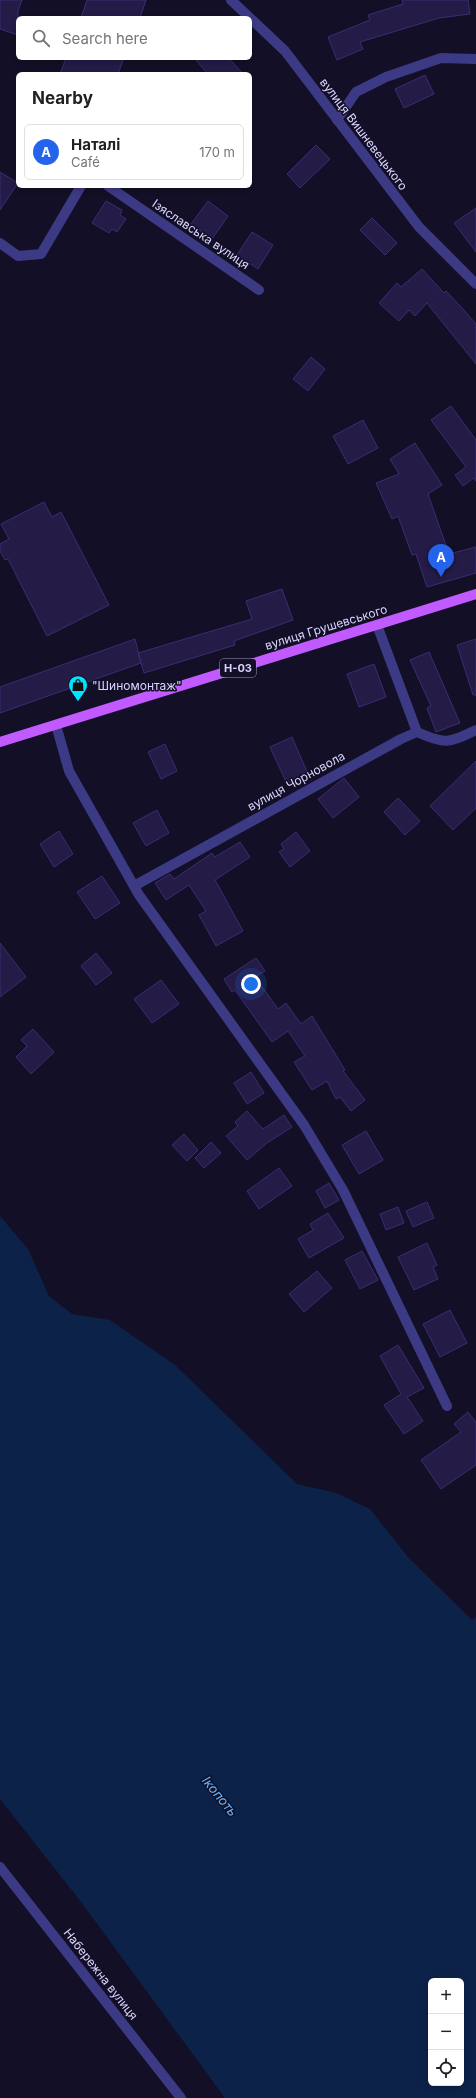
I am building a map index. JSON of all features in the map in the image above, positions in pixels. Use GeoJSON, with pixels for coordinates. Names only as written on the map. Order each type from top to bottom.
{"type":"FeatureCollection","features":[{"type":"Feature","properties":{"kind":"main road","name":"вулиця Грушевського"},"geometry":{"type":"LineString","coordinates":[[0,742],[476,594]]}},
{"type":"Feature","properties":{"kind":"street","name":"вулиця Вишневецького"},"geometry":{"type":"LineString","coordinates":[[231,0],[248,16]]}},
{"type":"Feature","properties":{"kind":"street","name":"вулиця Вишневецького"},"geometry":{"type":"LineString","coordinates":[[252,20],[285,52],[419,227],[476,284]]}},
{"type":"Feature","properties":{"kind":"street"},"geometry":{"type":"LineString","coordinates":[[337,120],[356,92],[386,77],[441,58],[476,58]]}},
{"type":"Feature","properties":{"kind":"street"},"geometry":{"type":"LineString","coordinates":[[0,242],[18,256],[41,254],[80,188]]}},
{"type":"Feature","properties":{"kind":"street","name":"Ізяславська вулиця"},"geometry":{"type":"LineString","coordinates":[[111,188],[259,290]]}},
{"type":"Feature","properties":{"kind":"street"},"geometry":{"type":"LineString","coordinates":[[377,625],[418,732],[436,740],[452,742],[476,730]]}},
{"type":"Feature","properties":{"kind":"street"},"geometry":{"type":"LineString","coordinates":[[56,725],[69,771],[134,886],[304,1125],[356,1216],[447,1406]]}},
{"type":"Feature","properties":{"kind":"street","name":"вулиця Чорновола"},"geometry":{"type":"LineString","coordinates":[[134,886],[401,739],[418,732]]}},
{"type":"Feature","properties":{"kind":"street","name":"Набережна вулиця"},"geometry":{"type":"LineString","coordinates":[[0,1867],[181,2098]]}},
{"type":"Feature","properties":{"kind":"water","name":"Ікопоть"},"geometry":{"type":"Polygon","coordinates":[[[0,1216],[28,1249],[49,1296],[72,1314],[110,1320],[175,1365],[297,1484],[336,1493],[370,1509],[408,1557],[472,1620],[476,1617],[476,2098],[225,2098],[81,1902],[0,1799],[0,1216]]]}},
{"type":"Feature","properties":{"kind":"building"},"geometry":{"type":"Polygon","coordinates":[[[0,0],[22,0],[18,11],[18,16],[16,16],[16,34],[0,29],[0,0]]]}},
{"type":"Feature","properties":{"kind":"building"},"geometry":{"type":"Polygon","coordinates":[[[87,0],[146,0],[141,16],[82,16],[87,0]]]}},
{"type":"Feature","properties":{"kind":"building"},"geometry":{"type":"Polygon","coordinates":[[[402,0],[468,0],[470,14],[439,18],[360,42],[363,49],[337,60],[328,37],[370,20],[368,15],[403,4],[402,0]]]}},
{"type":"Feature","properties":{"kind":"building"},"geometry":{"type":"Polygon","coordinates":[[[65,60],[123,60],[119,72],[61,72],[65,60]]]}},
{"type":"Feature","properties":{"kind":"building"},"geometry":{"type":"Polygon","coordinates":[[[196,60],[231,60],[241,72],[206,72],[196,60]]]}},
{"type":"Feature","properties":{"kind":"building"},"geometry":{"type":"Polygon","coordinates":[[[425,75],[434,94],[404,108],[395,89],[425,75]]]}},
{"type":"Feature","properties":{"kind":"building"},"geometry":{"type":"Polygon","coordinates":[[[316,145],[330,159],[300,188],[287,174],[316,145]]]}},
{"type":"Feature","properties":{"kind":"building"},"geometry":{"type":"Polygon","coordinates":[[[0,172],[16,182],[16,186],[0,210],[0,172]]]}},
{"type":"Feature","properties":{"kind":"building"},"geometry":{"type":"Polygon","coordinates":[[[106,201],[122,210],[120,215],[126,219],[117,232],[112,229],[109,233],[92,223],[106,201]]]}},
{"type":"Feature","properties":{"kind":"building"},"geometry":{"type":"Polygon","coordinates":[[[208,201],[228,216],[212,239],[191,224],[208,201]]]}},
{"type":"Feature","properties":{"kind":"building"},"geometry":{"type":"Polygon","coordinates":[[[476,208],[476,252],[454,223],[476,208]]]}},
{"type":"Feature","properties":{"kind":"building"},"geometry":{"type":"Polygon","coordinates":[[[372,218],[397,243],[385,255],[360,230],[372,218]]]}},
{"type":"Feature","properties":{"kind":"building"},"geometry":{"type":"Polygon","coordinates":[[[252,232],[273,245],[258,269],[237,255],[252,232]]]}},
{"type":"Feature","properties":{"kind":"building"},"geometry":{"type":"Polygon","coordinates":[[[422,269],[444,293],[446,291],[476,324],[476,364],[427,303],[415,316],[409,310],[399,321],[379,303],[397,283],[401,287],[422,269]]]}},
{"type":"Feature","properties":{"kind":"building"},"geometry":{"type":"Polygon","coordinates":[[[311,357],[325,369],[308,391],[293,379],[311,357]]]}},
{"type":"Feature","properties":{"kind":"building"},"geometry":{"type":"Polygon","coordinates":[[[451,406],[476,440],[476,481],[474,478],[463,486],[455,475],[466,467],[431,420],[451,406]]]}},
{"type":"Feature","properties":{"kind":"building"},"geometry":{"type":"Polygon","coordinates":[[[363,420],[378,448],[348,464],[333,436],[363,420]]]}},
{"type":"Feature","properties":{"kind":"building"},"geometry":{"type":"Polygon","coordinates":[[[415,443],[442,485],[428,494],[449,554],[476,547],[476,573],[427,587],[416,554],[412,555],[398,516],[392,519],[376,483],[399,474],[390,459],[415,443]]]}},
{"type":"Feature","properties":{"kind":"building"},"geometry":{"type":"Polygon","coordinates":[[[44,502],[52,517],[61,512],[109,605],[47,636],[8,559],[5,560],[0,551],[0,544],[9,539],[1,524],[44,502]]]}},
{"type":"Feature","properties":{"kind":"building"},"geometry":{"type":"Polygon","coordinates":[[[282,589],[293,620],[234,641],[235,645],[144,673],[138,653],[252,619],[246,601],[282,589]]]}},
{"type":"Feature","properties":{"kind":"building"},"geometry":{"type":"Polygon","coordinates":[[[135,639],[141,663],[0,713],[0,687],[135,639]]]}},
{"type":"Feature","properties":{"kind":"building"},"geometry":{"type":"Polygon","coordinates":[[[476,639],[476,695],[473,695],[457,645],[476,639]]]}},
{"type":"Feature","properties":{"kind":"building"},"geometry":{"type":"Polygon","coordinates":[[[429,652],[460,723],[436,732],[427,708],[431,706],[410,660],[429,652]]]}},
{"type":"Feature","properties":{"kind":"building"},"geometry":{"type":"Polygon","coordinates":[[[374,664],[386,697],[359,707],[347,674],[374,664]]]}},
{"type":"Feature","properties":{"kind":"building"},"geometry":{"type":"Polygon","coordinates":[[[292,737],[308,774],[287,784],[270,747],[292,737]]]}},
{"type":"Feature","properties":{"kind":"building"},"geometry":{"type":"Polygon","coordinates":[[[165,744],[177,771],[161,779],[148,752],[165,744]]]}},
{"type":"Feature","properties":{"kind":"building"},"geometry":{"type":"Polygon","coordinates":[[[476,761],[476,808],[453,830],[430,806],[476,761]]]}},
{"type":"Feature","properties":{"kind":"building"},"geometry":{"type":"Polygon","coordinates":[[[344,778],[359,797],[333,818],[318,799],[344,778]]]}},
{"type":"Feature","properties":{"kind":"building"},"geometry":{"type":"Polygon","coordinates":[[[398,798],[420,821],[405,835],[384,812],[398,798]]]}},
{"type":"Feature","properties":{"kind":"building"},"geometry":{"type":"Polygon","coordinates":[[[157,810],[169,833],[146,846],[133,823],[157,810]]]}},
{"type":"Feature","properties":{"kind":"building"},"geometry":{"type":"Polygon","coordinates":[[[59,831],[73,854],[54,867],[40,844],[59,831]]]}},
{"type":"Feature","properties":{"kind":"building"},"geometry":{"type":"Polygon","coordinates":[[[296,832],[310,851],[290,867],[279,852],[284,849],[281,844],[296,832]]]}},
{"type":"Feature","properties":{"kind":"building"},"geometry":{"type":"Polygon","coordinates":[[[240,842],[250,857],[215,880],[243,931],[216,946],[199,915],[206,911],[189,885],[166,900],[155,883],[170,874],[174,879],[212,853],[215,857],[240,842]]]}},
{"type":"Feature","properties":{"kind":"building"},"geometry":{"type":"Polygon","coordinates":[[[102,876],[120,903],[95,919],[77,892],[102,876]]]}},
{"type":"Feature","properties":{"kind":"building"},"geometry":{"type":"Polygon","coordinates":[[[0,943],[26,977],[0,997],[0,943]]]}},
{"type":"Feature","properties":{"kind":"building"},"geometry":{"type":"Polygon","coordinates":[[[96,953],[112,973],[96,985],[81,966],[96,953]]]}},
{"type":"Feature","properties":{"kind":"building"},"geometry":{"type":"Polygon","coordinates":[[[256,958],[265,971],[255,977],[278,1009],[286,1003],[301,1024],[312,1016],[345,1070],[343,1071],[365,1100],[351,1111],[340,1097],[336,1099],[327,1081],[312,1090],[294,1062],[305,1056],[288,1031],[272,1042],[235,990],[232,992],[224,979],[256,958]]]}},
{"type":"Feature","properties":{"kind":"building"},"geometry":{"type":"Polygon","coordinates":[[[161,980],[179,1004],[152,1023],[134,999],[161,980]]]}},
{"type":"Feature","properties":{"kind":"building"},"geometry":{"type":"Polygon","coordinates":[[[33,1029],[54,1052],[31,1074],[16,1057],[27,1046],[21,1040],[33,1029]]]}},
{"type":"Feature","properties":{"kind":"building"},"geometry":{"type":"Polygon","coordinates":[[[251,1072],[264,1093],[247,1104],[234,1083],[251,1072]]]}},
{"type":"Feature","properties":{"kind":"building"},"geometry":{"type":"Polygon","coordinates":[[[247,1111],[263,1129],[284,1115],[292,1127],[267,1143],[247,1160],[226,1136],[238,1126],[235,1122],[247,1111]]]}},
{"type":"Feature","properties":{"kind":"building"},"geometry":{"type":"Polygon","coordinates":[[[366,1131],[383,1160],[359,1174],[342,1145],[366,1131]]]}},
{"type":"Feature","properties":{"kind":"building"},"geometry":{"type":"Polygon","coordinates":[[[184,1134],[198,1150],[187,1161],[172,1145],[184,1134]]]}},
{"type":"Feature","properties":{"kind":"building"},"geometry":{"type":"Polygon","coordinates":[[[211,1142],[221,1153],[204,1168],[195,1158],[211,1142]]]}},
{"type":"Feature","properties":{"kind":"building"},"geometry":{"type":"Polygon","coordinates":[[[279,1168],[292,1186],[259,1209],[247,1191],[279,1168]]]}},
{"type":"Feature","properties":{"kind":"building"},"geometry":{"type":"Polygon","coordinates":[[[329,1183],[339,1200],[325,1208],[316,1191],[329,1183]]]}},
{"type":"Feature","properties":{"kind":"building"},"geometry":{"type":"Polygon","coordinates":[[[427,1202],[434,1218],[413,1227],[406,1211],[427,1202]]]}},
{"type":"Feature","properties":{"kind":"building"},"geometry":{"type":"Polygon","coordinates":[[[398,1207],[404,1223],[386,1230],[380,1214],[398,1207]]]}},
{"type":"Feature","properties":{"kind":"building"},"geometry":{"type":"Polygon","coordinates":[[[328,1213],[344,1238],[309,1258],[298,1239],[313,1230],[310,1224],[328,1213]]]}},
{"type":"Feature","properties":{"kind":"building"},"geometry":{"type":"Polygon","coordinates":[[[427,1243],[437,1265],[433,1267],[438,1279],[414,1290],[398,1257],[427,1243]]]}},
{"type":"Feature","properties":{"kind":"building"},"geometry":{"type":"Polygon","coordinates":[[[362,1251],[378,1280],[360,1289],[345,1260],[362,1251]]]}},
{"type":"Feature","properties":{"kind":"building"},"geometry":{"type":"Polygon","coordinates":[[[317,1271],[332,1288],[304,1312],[289,1294],[317,1271]]]}},
{"type":"Feature","properties":{"kind":"building"},"geometry":{"type":"Polygon","coordinates":[[[450,1310],[467,1343],[440,1357],[423,1324],[450,1310]]]}},
{"type":"Feature","properties":{"kind":"building"},"geometry":{"type":"Polygon","coordinates":[[[398,1345],[424,1388],[407,1397],[423,1421],[404,1434],[384,1405],[401,1394],[380,1356],[398,1345]]]}},
{"type":"Feature","properties":{"kind":"building"},"geometry":{"type":"Polygon","coordinates":[[[468,1412],[476,1422],[476,1465],[441,1489],[421,1460],[461,1432],[454,1424],[468,1412]]]}},
{"type":"Feature","properties":{"kind":"place","name":"Наталі"},"geometry":{"type":"Point","coordinates":[441,577]}},
{"type":"Feature","properties":{"kind":"place","name":"\"Шиномонтаж\""},"geometry":{"type":"Point","coordinates":[78,702]}}]}
